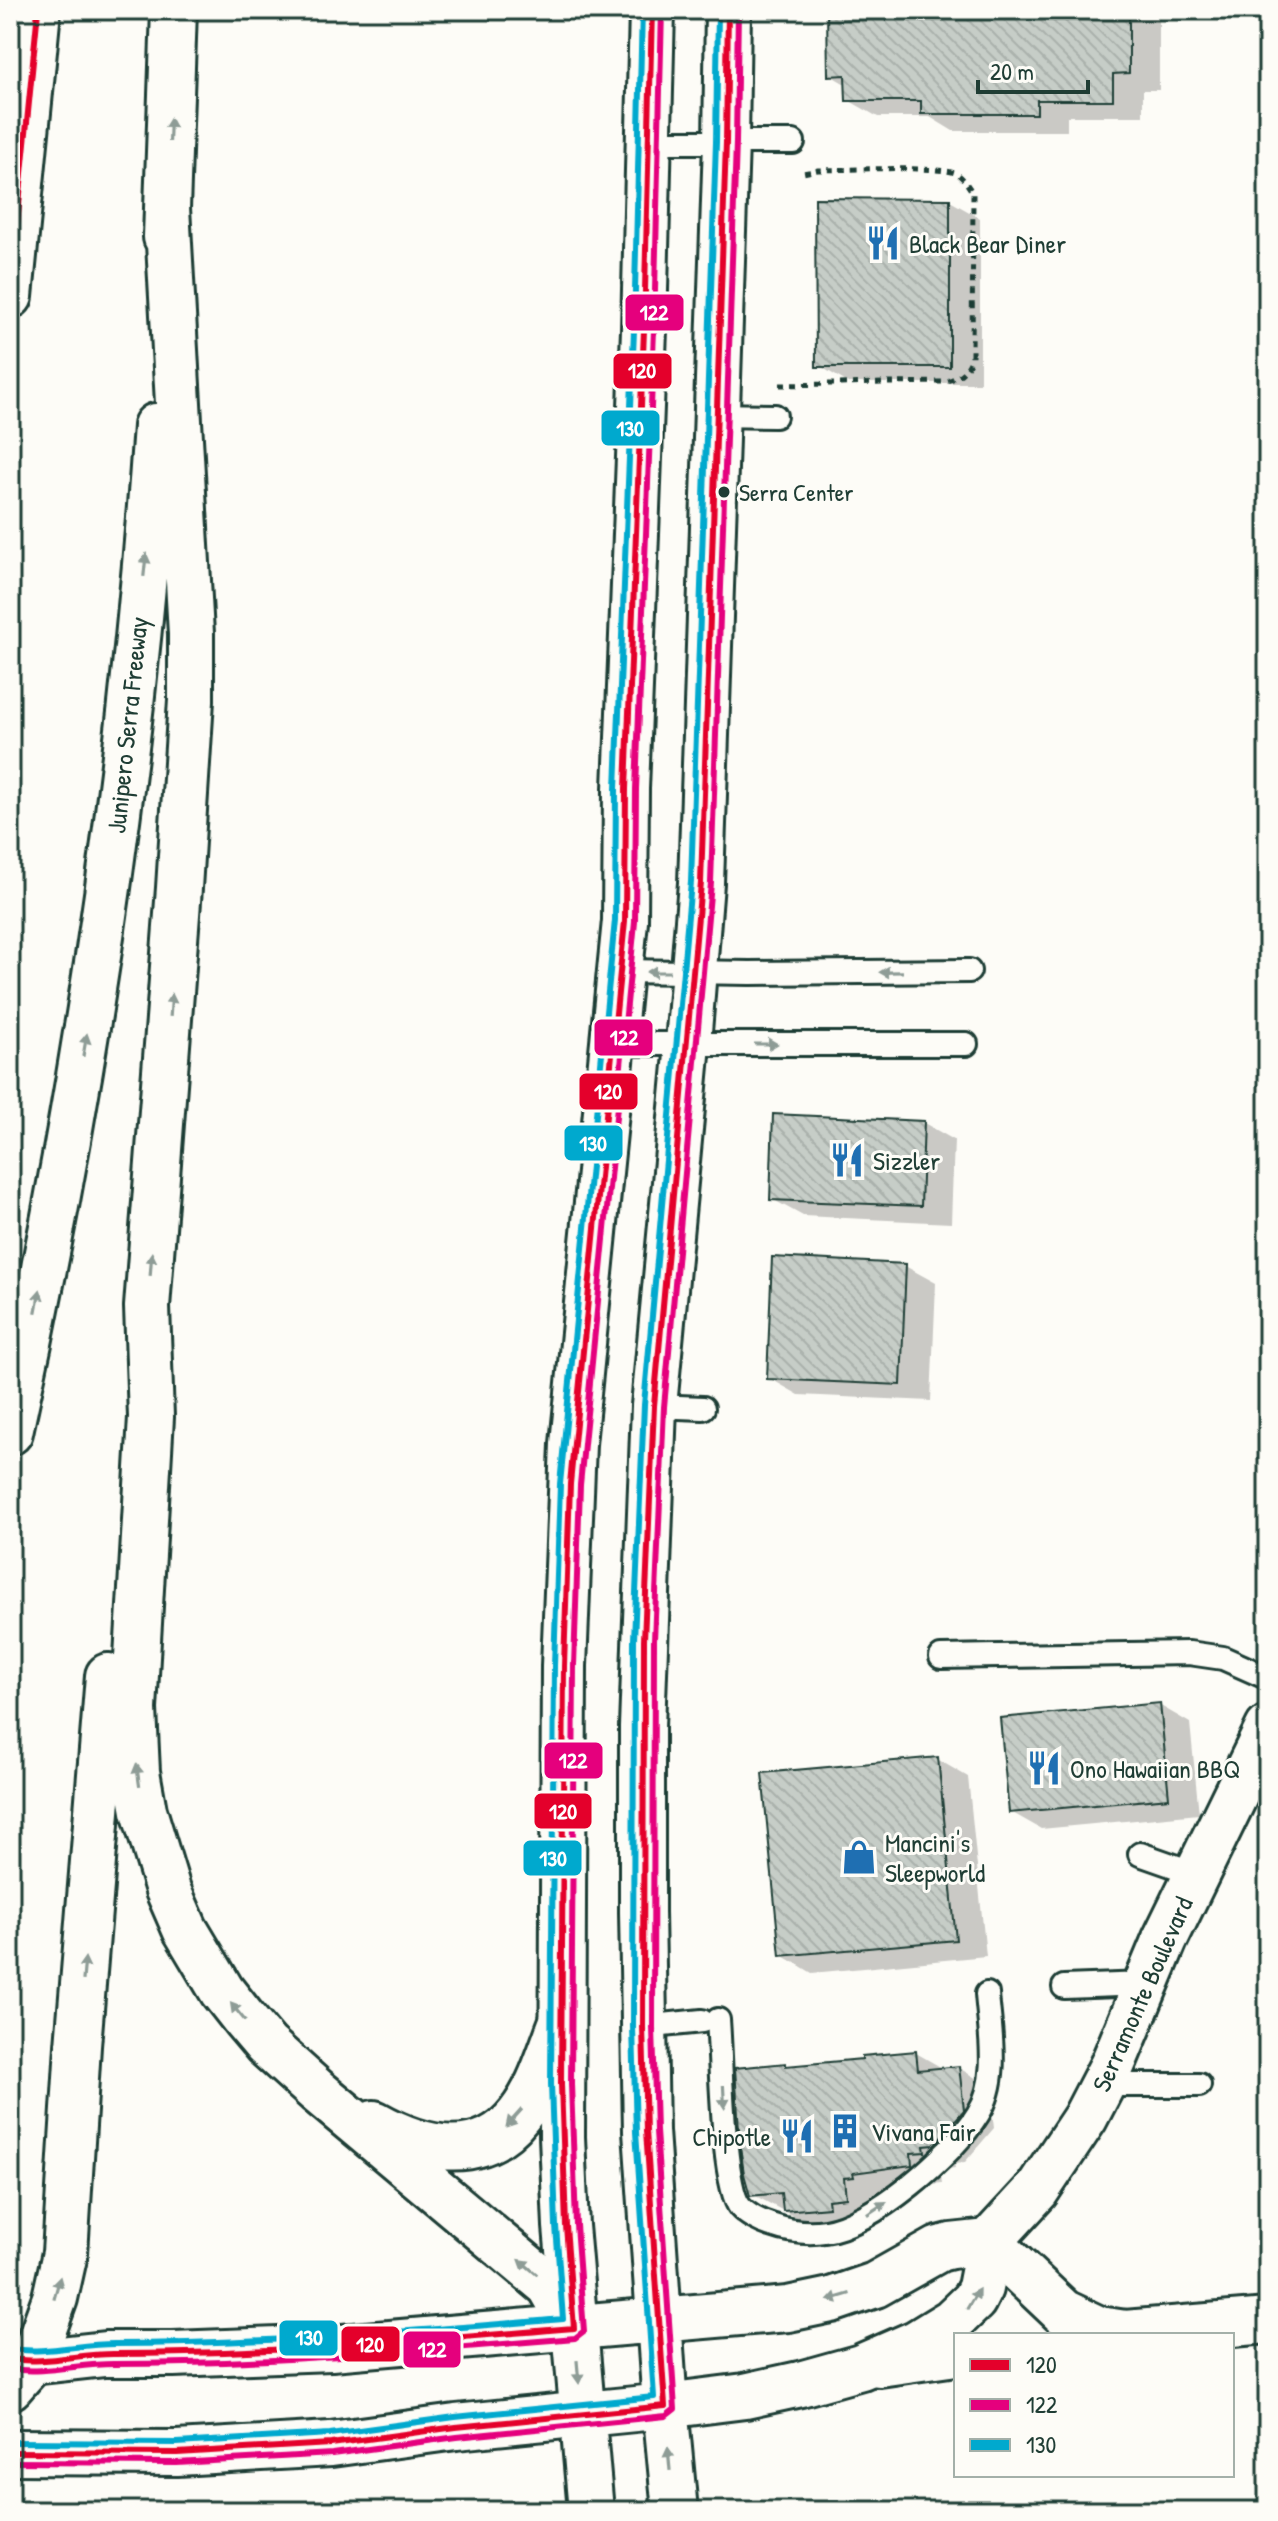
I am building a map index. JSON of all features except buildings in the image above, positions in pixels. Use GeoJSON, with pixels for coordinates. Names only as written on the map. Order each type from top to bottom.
{"type":"FeatureCollection","features":[{"type":"Feature","properties":{"kind":"main road"},"geometry":{"type":"LineString","coordinates":[[10,73],[23,10]]}},
{"type":"Feature","properties":{"kind":"main road"},"geometry":{"type":"LineString","coordinates":[[10,296],[38,10]]}},
{"type":"Feature","properties":{"kind":"main road","name":"Junipero Serra Freeway"},"geometry":{"type":"LineString","coordinates":[[10,1432],[60,1189],[90,1021],[132,694],[149,521],[160,360],[174,10]]}},
{"type":"Feature","properties":{"kind":"main road"},"geometry":{"type":"LineString","coordinates":[[591,2511],[563,2167],[564,1666],[576,1405],[621,971],[627,878],[626,789],[644,330],[652,10]]}},
{"type":"Feature","properties":{"kind":"main road"},"geometry":{"type":"LineString","coordinates":[[675,2511],[658,2320],[646,2131],[642,1727],[654,1406],[694,972],[704,804],[728,10]]}},
{"type":"Feature","properties":{"kind":"main road"},"geometry":{"type":"LineString","coordinates":[[17,2369],[55,2298],[65,2253],[79,2031],[128,1431],[147,1307],[173,984],[191,700],[191,634],[167,208]]}},
{"type":"Feature","properties":{"kind":"main road"},"geometry":{"type":"LineString","coordinates":[[147,1307],[151,1417],[134,1709],[137,1772],[144,1811],[168,1890],[201,1960],[244,2019],[291,2068],[550,2286],[574,2328]]}},
{"type":"Feature","properties":{"kind":"main road","name":"Serramonte Boulevard"},"geometry":{"type":"LineString","coordinates":[[989,2242],[1051,2172],[1103,2085],[1145,1984],[1197,1874],[1252,1791],[1268,1728]]}},
{"type":"Feature","properties":{"kind":"main road"},"geometry":{"type":"LineString","coordinates":[[291,2068],[349,2110],[394,2134],[433,2146],[466,2149],[495,2138],[519,2114],[538,2083],[561,2024]]}},
{"type":"Feature","properties":{"kind":"main road"},"geometry":{"type":"LineString","coordinates":[[17,2369],[105,2354],[331,2348],[772,2311],[831,2300],[875,2285],[939,2249],[989,2242],[1063,2312],[1099,2329],[1137,2333],[1268,2321]]}},
{"type":"Feature","properties":{"kind":"main road"},"geometry":{"type":"LineString","coordinates":[[861,2367],[916,2343],[965,2311],[980,2288],[989,2242]]}},
{"type":"Feature","properties":{"kind":"main road"},"geometry":{"type":"LineString","coordinates":[[10,2452],[177,2453],[331,2444],[754,2394],[861,2367],[954,2353]]}},
{"type":"Feature","properties":{"kind":"lane"},"geometry":{"type":"LineString","coordinates":[[649,142],[793,142]]}},
{"type":"Feature","properties":{"kind":"lane"},"geometry":{"type":"LineString","coordinates":[[716,415],[775,416]]}},
{"type":"Feature","properties":{"kind":"lane"},"geometry":{"type":"LineString","coordinates":[[621,971],[969,971]]}},
{"type":"Feature","properties":{"kind":"lane"},"geometry":{"type":"LineString","coordinates":[[613,1044],[966,1044]]}},
{"type":"Feature","properties":{"kind":"lane"},"geometry":{"type":"LineString","coordinates":[[654,1406],[703,1408]]}},
{"type":"Feature","properties":{"kind":"lane"},"geometry":{"type":"LineString","coordinates":[[941,1657],[1189,1653],[1223,1658],[1268,1678]]}},
{"type":"Feature","properties":{"kind":"lane"},"geometry":{"type":"LineString","coordinates":[[1140,1854],[1197,1874]]}},
{"type":"Feature","properties":{"kind":"lane"},"geometry":{"type":"LineString","coordinates":[[1064,1987],[1145,1984]]}},
{"type":"Feature","properties":{"kind":"lane"},"geometry":{"type":"LineString","coordinates":[[643,2027],[710,2020],[728,2177],[739,2206],[760,2222],[790,2231],[827,2231],[861,2218],[914,2184],[949,2150],[978,2114],[987,2092],[992,2062],[987,1994]]}},
{"type":"Feature","properties":{"kind":"lane"},"geometry":{"type":"LineString","coordinates":[[1103,2085],[1199,2085]]}},
{"type":"Feature","properties":{"kind":"path"},"geometry":{"type":"LineString","coordinates":[[778,385],[942,382],[962,374],[972,357],[973,193],[965,181],[959,175],[938,170],[818,170],[803,173]]}},
{"type":"Feature","properties":{"kind":"transit line","name":"120"},"geometry":{"type":"LineString","coordinates":[[10,296],[38,10]]}},
{"type":"Feature","properties":{"kind":"transit line","name":"130"},"geometry":{"type":"LineString","coordinates":[[11,2349],[283,2339],[563,2319],[551,2084],[554,1666],[560,1484],[615,920],[616,789],[634,330],[642,10]]}},
{"type":"Feature","properties":{"kind":"transit line","name":"120"},"geometry":{"type":"LineString","coordinates":[[10,2359],[286,2349],[574,2328],[566,2226],[561,2084],[564,1666],[570,1484],[625,921],[626,789],[644,330],[652,10]]}},
{"type":"Feature","properties":{"kind":"transit line","name":"122"},"geometry":{"type":"LineString","coordinates":[[10,2369],[344,2356],[575,2338],[584,2331],[576,2225],[571,2084],[574,1666],[580,1485],[635,922],[636,789],[654,330],[662,10]]}},
{"type":"Feature","properties":{"kind":"transit line","name":"130"},"geometry":{"type":"LineString","coordinates":[[10,2442],[177,2443],[330,2434],[455,2417],[654,2397],[636,2132],[633,2027],[634,1640],[644,1405],[691,882],[718,10]]}},
{"type":"Feature","properties":{"kind":"transit line","name":"120"},"geometry":{"type":"LineString","coordinates":[[665,2406],[646,2131],[643,2027],[644,1640],[654,1406],[701,883],[728,10]]}},
{"type":"Feature","properties":{"kind":"transit line","name":"122"},"geometry":{"type":"LineString","coordinates":[[10,2462],[177,2463],[332,2454],[457,2437],[666,2416],[675,2409],[656,2131],[653,2027],[654,1640],[664,1407],[711,883],[738,10]]}},
{"type":"Feature","properties":{"kind":"transit line","name":"120"},"geometry":{"type":"LineString","coordinates":[[10,2452],[177,2453],[331,2444],[456,2427],[665,2406]]}},
{"type":"Feature","properties":{"kind":"place","name":"Black Bear Diner"},"geometry":{"type":"Point","coordinates":[883,243]}},
{"type":"Feature","properties":{"kind":"place","name":"Serra Center"},"geometry":{"type":"Point","coordinates":[724,492]}},
{"type":"Feature","properties":{"kind":"place","name":"Sizzler"},"geometry":{"type":"Point","coordinates":[847,1160]}},
{"type":"Feature","properties":{"kind":"place","name":"Ono Hawaiian BBQ"},"geometry":{"type":"Point","coordinates":[1044,1768]}},
{"type":"Feature","properties":{"kind":"place","name":"Mancini's Sleepworld"},"geometry":{"type":"Point","coordinates":[859,1857]}},
{"type":"Feature","properties":{"kind":"place","name":"Vivana Fair"},"geometry":{"type":"Point","coordinates":[845,2131]}},
{"type":"Feature","properties":{"kind":"place","name":"Chipotle"},"geometry":{"type":"Point","coordinates":[797,2136]}}]}
